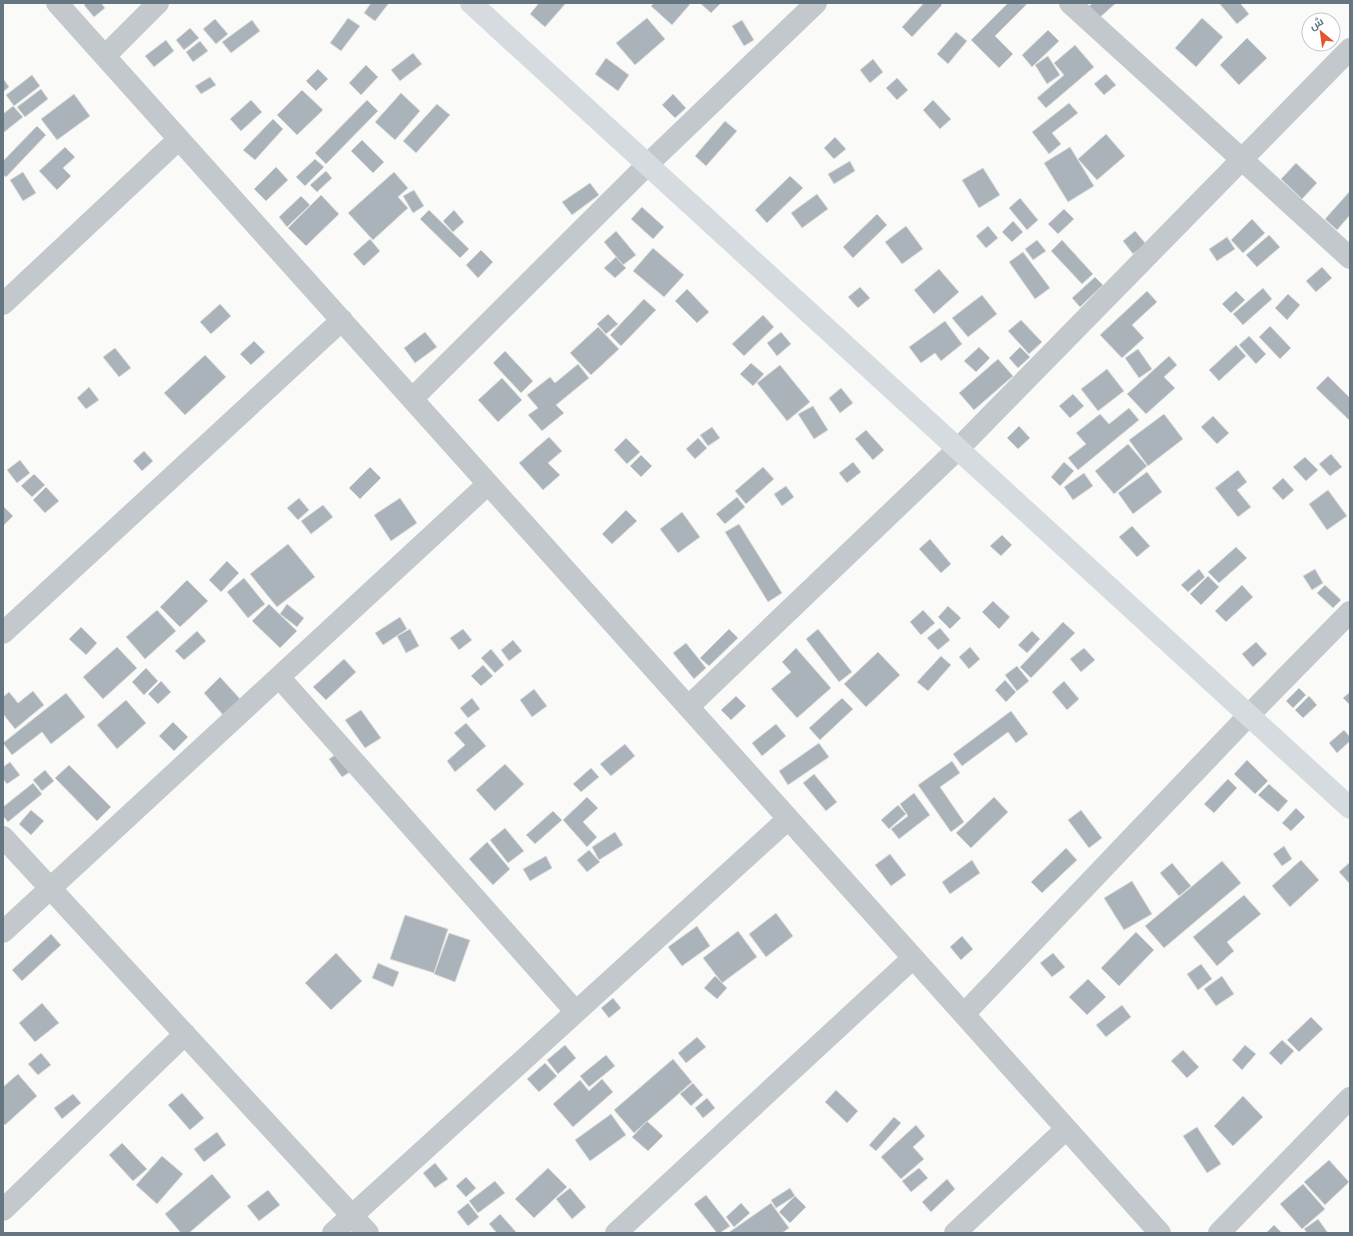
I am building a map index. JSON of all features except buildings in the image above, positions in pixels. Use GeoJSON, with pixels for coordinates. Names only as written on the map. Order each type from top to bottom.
{"type":"FeatureCollection","features":[{"type":"Feature","properties":{"kind":"main road"},"geometry":{"type":"LineString","coordinates":[[471,3],[1350,808]]}},
{"type":"Feature","properties":{"kind":"street"},"geometry":{"type":"LineString","coordinates":[[57,3],[1160,1233]]}},
{"type":"Feature","properties":{"kind":"street"},"geometry":{"type":"LineString","coordinates":[[105,56],[158,3]]}},
{"type":"Feature","properties":{"kind":"street"},"geometry":{"type":"LineString","coordinates":[[412,399],[647,165],[816,3]]}},
{"type":"Feature","properties":{"kind":"street"},"geometry":{"type":"LineString","coordinates":[[1070,3],[1350,258]]}},
{"type":"Feature","properties":{"kind":"street"},"geometry":{"type":"LineString","coordinates":[[688,707],[958,449],[1350,49]]}},
{"type":"Feature","properties":{"kind":"street"},"geometry":{"type":"LineString","coordinates":[[3,304],[179,139]]}},
{"type":"Feature","properties":{"kind":"street"},"geometry":{"type":"LineString","coordinates":[[3,633],[342,320]]}},
{"type":"Feature","properties":{"kind":"street"},"geometry":{"type":"LineString","coordinates":[[3,932],[488,484]]}},
{"type":"Feature","properties":{"kind":"street"},"geometry":{"type":"LineString","coordinates":[[964,1014],[1248,715],[1350,612]]}},
{"type":"Feature","properties":{"kind":"street"},"geometry":{"type":"LineString","coordinates":[[279,677],[576,1012]]}},
{"type":"Feature","properties":{"kind":"street"},"geometry":{"type":"LineString","coordinates":[[333,1233],[788,819]]}},
{"type":"Feature","properties":{"kind":"street"},"geometry":{"type":"LineString","coordinates":[[3,837],[368,1233]]}},
{"type":"Feature","properties":{"kind":"street"},"geometry":{"type":"LineString","coordinates":[[616,1233],[913,958]]}},
{"type":"Feature","properties":{"kind":"street"},"geometry":{"type":"LineString","coordinates":[[3,1210],[185,1034]]}},
{"type":"Feature","properties":{"kind":"street"},"geometry":{"type":"LineString","coordinates":[[1219,1233],[1350,1098]]}},
{"type":"Feature","properties":{"kind":"street"},"geometry":{"type":"LineString","coordinates":[[955,1233],[1066,1129]]}}]}
